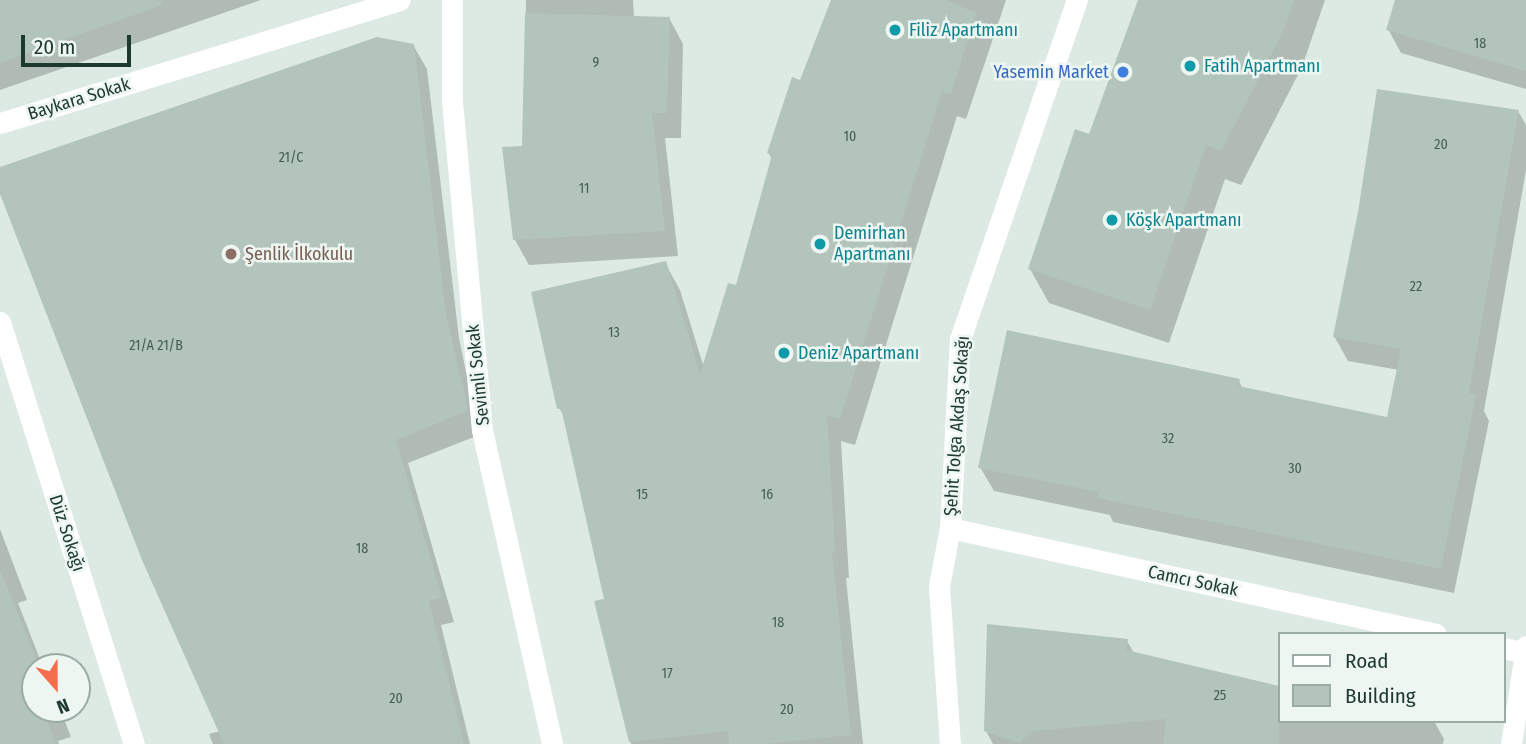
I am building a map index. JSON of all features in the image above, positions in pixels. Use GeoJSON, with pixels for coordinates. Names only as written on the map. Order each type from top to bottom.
{"type":"FeatureCollection","features":[{"type":"Feature","properties":{"kind":"street","name":"Baykara Sokak"},"geometry":{"type":"LineString","coordinates":[[0,123],[399,0]]}},
{"type":"Feature","properties":{"kind":"street","name":"Sevimli Sokak"},"geometry":{"type":"LineString","coordinates":[[452,0],[452,101],[482,430],[552,744]]}},
{"type":"Feature","properties":{"kind":"street","name":"Şehit Tolga Akdaş Sokağı"},"geometry":{"type":"LineString","coordinates":[[950,744],[939,586],[950,528],[960,339],[1077,0]]}},
{"type":"Feature","properties":{"kind":"street","name":"Düz Sokağı"},"geometry":{"type":"LineString","coordinates":[[0,322],[134,744]]}},
{"type":"Feature","properties":{"kind":"street","name":"Camcı Sokak"},"geometry":{"type":"LineString","coordinates":[[950,528],[1427,632]]}},
{"type":"Feature","properties":{"kind":"street"},"geometry":{"type":"LineString","coordinates":[[1505,648],[1526,651],[1511,744]]}},
{"type":"Feature","properties":{"kind":"building"},"geometry":{"type":"Polygon","coordinates":[[[0,0],[161,0],[162,5],[0,63],[0,0]]]}},
{"type":"Feature","properties":{"kind":"building"},"geometry":{"type":"Polygon","coordinates":[[[831,0],[946,0],[976,13],[951,94],[942,91],[840,419],[827,415],[835,551],[832,552],[851,735],[764,744],[729,744],[728,731],[629,742],[594,601],[604,599],[561,408],[557,409],[531,292],[666,261],[700,374],[728,283],[736,285],[772,155],[767,153],[792,77],[800,80],[831,0]]]}},
{"type":"Feature","properties":{"kind":"building"},"geometry":{"type":"Polygon","coordinates":[[[1138,0],[1294,0],[1283,32],[1221,151],[1206,145],[1150,310],[1028,269],[1075,129],[1089,134],[1138,0]]]}},
{"type":"Feature","properties":{"kind":"building"},"geometry":{"type":"Polygon","coordinates":[[[1395,0],[1526,0],[1526,71],[1386,30],[1395,0]]]}},
{"type":"Feature","properties":{"kind":"building"},"geometry":{"type":"Polygon","coordinates":[[[525,13],[670,17],[667,113],[652,113],[665,231],[513,240],[502,147],[522,146],[525,13]]]}},
{"type":"Feature","properties":{"kind":"building","name":"Şenlik İlkokulu"},"geometry":{"type":"Polygon","coordinates":[[[377,37],[414,44],[446,314],[466,400],[467,411],[396,440],[442,598],[429,601],[464,744],[224,744],[142,560],[0,194],[0,167],[377,37]]]}},
{"type":"Feature","properties":{"kind":"building"},"geometry":{"type":"Polygon","coordinates":[[[1377,89],[1519,110],[1469,393],[1476,395],[1441,569],[1097,498],[1099,492],[978,468],[1007,330],[1240,379],[1238,386],[1387,417],[1401,349],[1333,337],[1358,212],[1377,89]]]}},
{"type":"Feature","properties":{"kind":"building"},"geometry":{"type":"Polygon","coordinates":[[[0,570],[34,653],[21,653],[21,723],[48,723],[56,744],[0,744],[0,570]]]}},
{"type":"Feature","properties":{"kind":"building"},"geometry":{"type":"Polygon","coordinates":[[[987,624],[1128,639],[1126,650],[1278,686],[1279,744],[1163,744],[1166,719],[1034,731],[1019,743],[984,731],[987,624]]]}},
{"type":"Feature","properties":{"kind":"place","name":"Filiz Apartmanı"},"geometry":{"type":"Point","coordinates":[895,30]}},
{"type":"Feature","properties":{"kind":"place","name":"Fatih Apartmanı"},"geometry":{"type":"Point","coordinates":[1190,66]}},
{"type":"Feature","properties":{"kind":"place","name":"Yasemin Market"},"geometry":{"type":"Point","coordinates":[1123,72]}},
{"type":"Feature","properties":{"kind":"place","name":"Köşk Apartmanı"},"geometry":{"type":"Point","coordinates":[1112,220]}},
{"type":"Feature","properties":{"kind":"place","name":"Demirhan Apartmanı"},"geometry":{"type":"Point","coordinates":[820,244]}},
{"type":"Feature","properties":{"kind":"place","name":"Şenlik İlkokulu"},"geometry":{"type":"Point","coordinates":[231,254]}},
{"type":"Feature","properties":{"kind":"place","name":"Deniz Apartmanı"},"geometry":{"type":"Point","coordinates":[784,353]}}]}
